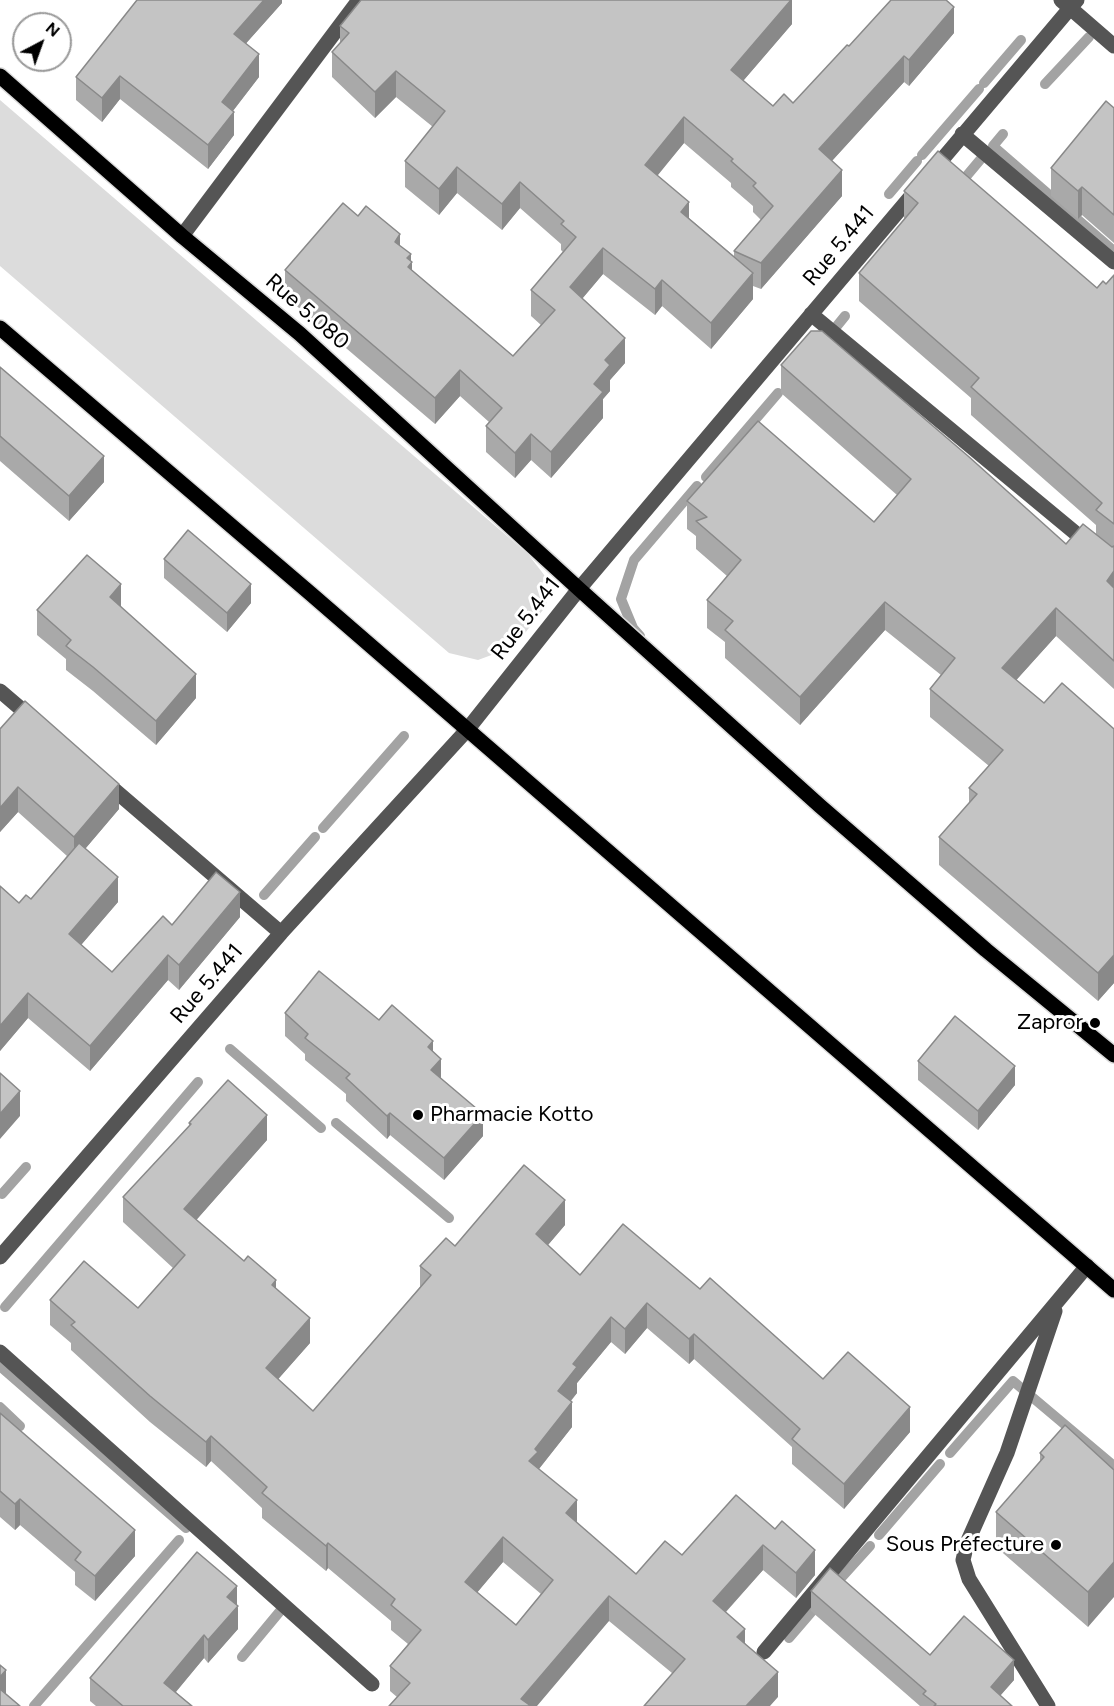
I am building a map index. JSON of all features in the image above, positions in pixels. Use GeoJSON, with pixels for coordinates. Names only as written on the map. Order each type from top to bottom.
{"type":"FeatureCollection","features":[{"type":"Feature","properties":{"kind":"main road","name":"Rue 5.080"},"geometry":{"type":"LineString","coordinates":[[0,76],[182,236],[300,334],[579,589],[872,851],[986,950],[1114,1055]]}},
{"type":"Feature","properties":{"kind":"main road"},"geometry":{"type":"LineString","coordinates":[[0,328],[302,586],[1114,1290]]}},
{"type":"Feature","properties":{"kind":"street"},"geometry":{"type":"LineString","coordinates":[[182,236],[359,0]]}},
{"type":"Feature","properties":{"kind":"street"},"geometry":{"type":"LineString","coordinates":[[1069,3],[1114,46]]}},
{"type":"Feature","properties":{"kind":"street","name":"Rue 5.441"},"geometry":{"type":"LineString","coordinates":[[0,1257],[281,933],[467,730],[579,589],[962,134],[1069,3]]}},
{"type":"Feature","properties":{"kind":"street"},"geometry":{"type":"LineString","coordinates":[[962,134],[1114,262]]}},
{"type":"Feature","properties":{"kind":"street"},"geometry":{"type":"LineString","coordinates":[[811,314],[1114,565]]}},
{"type":"Feature","properties":{"kind":"street"},"geometry":{"type":"LineString","coordinates":[[2,697],[42,728]]}},
{"type":"Feature","properties":{"kind":"street"},"geometry":{"type":"LineString","coordinates":[[95,773],[281,933]]}},
{"type":"Feature","properties":{"kind":"street"},"geometry":{"type":"LineString","coordinates":[[764,1652],[1087,1266]]}},
{"type":"Feature","properties":{"kind":"street"},"geometry":{"type":"LineString","coordinates":[[1048,1706],[969,1579],[963,1560],[967,1543],[1007,1453],[1058,1302]]}},
{"type":"Feature","properties":{"kind":"street"},"geometry":{"type":"LineString","coordinates":[[0,1352],[372,1684]]}},
{"type":"Feature","properties":{"kind":"shaded area"},"geometry":{"type":"Polygon","coordinates":[[[0,100],[528,554],[548,580],[546,606],[525,633],[505,650],[478,660],[449,653],[0,266],[0,100]]]}},
{"type":"Feature","properties":{"kind":"building"},"geometry":{"type":"Polygon","coordinates":[[[137,0],[264,0],[234,34],[259,54],[222,102],[234,112],[208,145],[120,76],[102,98],[76,77],[137,0]]]}},
{"type":"Feature","properties":{"kind":"building"},"geometry":{"type":"Polygon","coordinates":[[[361,0],[791,0],[731,70],[773,106],[784,94],[793,103],[891,0],[946,0],[954,7],[909,60],[904,56],[819,149],[842,170],[761,263],[734,251],[773,206],[753,186],[756,183],[731,161],[733,159],[684,117],[645,165],[689,202],[681,212],[753,273],[711,323],[662,280],[655,289],[603,248],[570,287],[625,338],[605,360],[610,365],[594,384],[603,392],[551,452],[531,434],[515,453],[486,426],[502,408],[460,370],[435,398],[285,270],[343,203],[358,216],[366,206],[400,234],[395,242],[411,254],[407,258],[412,262],[408,267],[513,356],[555,310],[531,290],[576,237],[561,224],[564,221],[520,182],[502,204],[457,167],[439,189],[405,161],[445,111],[396,71],[375,92],[332,52],[349,33],[340,26],[361,0]]]}},
{"type":"Feature","properties":{"kind":"building"},"geometry":{"type":"Polygon","coordinates":[[[1106,101],[1114,108],[1114,215],[1082,187],[1078,191],[1051,168],[1106,101]]]}},
{"type":"Feature","properties":{"kind":"building"},"geometry":{"type":"Polygon","coordinates":[[[938,151],[1097,288],[1103,281],[1106,284],[1114,275],[1114,524],[1096,510],[1102,503],[971,387],[979,378],[859,273],[918,203],[904,191],[938,151]]]}},
{"type":"Feature","properties":{"kind":"building"},"geometry":{"type":"Polygon","coordinates":[[[811,331],[822,331],[968,456],[1066,544],[1083,524],[1112,547],[1114,546],[1114,571],[1107,581],[1114,588],[1114,661],[1056,608],[1002,668],[1044,703],[1062,683],[1114,729],[1114,955],[1098,973],[939,837],[977,794],[969,788],[1003,750],[930,689],[955,658],[885,602],[800,697],[725,630],[733,621],[707,600],[741,560],[696,521],[707,517],[687,501],[758,421],[874,522],[911,479],[781,365],[811,331]]]}},
{"type":"Feature","properties":{"kind":"building"},"geometry":{"type":"Polygon","coordinates":[[[0,367],[104,456],[69,496],[0,436],[0,367]]]}},
{"type":"Feature","properties":{"kind":"building"},"geometry":{"type":"Polygon","coordinates":[[[188,530],[251,584],[227,613],[164,559],[188,530]]]}},
{"type":"Feature","properties":{"kind":"building"},"geometry":{"type":"Polygon","coordinates":[[[87,555],[121,584],[110,597],[196,674],[156,721],[66,646],[71,640],[37,610],[87,555]]]}},
{"type":"Feature","properties":{"kind":"building"},"geometry":{"type":"Polygon","coordinates":[[[25,701],[119,784],[74,837],[18,787],[0,808],[0,729],[25,701]]]}},
{"type":"Feature","properties":{"kind":"building"},"geometry":{"type":"Polygon","coordinates":[[[79,843],[118,877],[69,934],[112,972],[163,916],[172,925],[216,872],[240,892],[179,965],[168,955],[90,1046],[28,993],[0,1026],[0,886],[19,903],[26,895],[31,899],[79,843]]]}},
{"type":"Feature","properties":{"kind":"building"},"geometry":{"type":"Polygon","coordinates":[[[319,971],[379,1020],[392,1005],[433,1041],[428,1047],[441,1059],[431,1070],[483,1114],[444,1158],[390,1113],[387,1116],[346,1078],[350,1074],[305,1038],[308,1034],[285,1013],[319,971]]]}},
{"type":"Feature","properties":{"kind":"building"},"geometry":{"type":"Polygon","coordinates":[[[955,1016],[1015,1066],[978,1111],[918,1061],[955,1016]]]}},
{"type":"Feature","properties":{"kind":"building"},"geometry":{"type":"Polygon","coordinates":[[[0,1073],[20,1091],[0,1114],[0,1073]]]}},
{"type":"Feature","properties":{"kind":"building"},"geometry":{"type":"Polygon","coordinates":[[[228,1080],[267,1115],[184,1209],[244,1261],[248,1256],[276,1280],[272,1285],[310,1318],[266,1368],[313,1411],[431,1275],[420,1266],[446,1238],[455,1246],[524,1165],[565,1200],[536,1234],[580,1275],[623,1224],[700,1289],[710,1278],[823,1379],[848,1352],[910,1407],[844,1484],[792,1439],[800,1429],[694,1334],[689,1339],[647,1303],[625,1329],[611,1317],[573,1364],[577,1367],[558,1391],[572,1402],[535,1449],[538,1452],[529,1461],[577,1500],[566,1513],[636,1574],[665,1541],[682,1555],[736,1495],[775,1529],[782,1521],[815,1550],[796,1573],[763,1545],[713,1601],[745,1629],[737,1637],[778,1672],[746,1706],[644,1706],[685,1659],[609,1596],[521,1699],[531,1706],[389,1706],[410,1683],[390,1666],[421,1630],[391,1605],[395,1599],[328,1543],[326,1546],[262,1493],[267,1487],[211,1436],[206,1442],[150,1396],[71,1325],[75,1322],[50,1300],[84,1261],[138,1308],[185,1255],[123,1197],[191,1124],[189,1123],[228,1080]],[[503,1537],[465,1582],[516,1625],[553,1580],[503,1537]]]}},
{"type":"Feature","properties":{"kind":"building"},"geometry":{"type":"Polygon","coordinates":[[[0,1413],[135,1530],[95,1576],[75,1560],[81,1552],[20,1499],[15,1504],[0,1491],[0,1413]]]}},
{"type":"Feature","properties":{"kind":"building"},"geometry":{"type":"Polygon","coordinates":[[[1065,1425],[1114,1470],[1114,1562],[1088,1592],[996,1512],[1044,1457],[1040,1453],[1065,1425]]]}},
{"type":"Feature","properties":{"kind":"building"},"geometry":{"type":"Polygon","coordinates":[[[197,1552],[237,1586],[227,1597],[238,1606],[208,1640],[204,1635],[164,1683],[192,1706],[123,1706],[90,1678],[197,1552]]]}},
{"type":"Feature","properties":{"kind":"building"},"geometry":{"type":"Polygon","coordinates":[[[830,1568],[930,1655],[964,1616],[1014,1660],[991,1687],[1012,1706],[934,1706],[936,1704],[923,1694],[926,1691],[811,1591],[830,1568]]]}},
{"type":"Feature","properties":{"kind":"building"},"geometry":{"type":"Polygon","coordinates":[[[0,1665],[6,1670],[0,1677],[0,1665]]]}},
{"type":"Feature","properties":{"kind":"building"},"geometry":{"type":"Polygon","coordinates":[[[0,1689],[20,1706],[0,1706],[0,1689]]]}},
{"type":"Feature","properties":{"kind":"waterway"},"geometry":{"type":"LineString","coordinates":[[1045,84],[1089,37]]}},
{"type":"Feature","properties":{"kind":"waterway"},"geometry":{"type":"LineString","coordinates":[[984,83],[1021,40]]}},
{"type":"Feature","properties":{"kind":"waterway"},"geometry":{"type":"LineString","coordinates":[[922,155],[979,89]]}},
{"type":"Feature","properties":{"kind":"waterway"},"geometry":{"type":"LineString","coordinates":[[1003,134],[993,146],[1114,251]]}},
{"type":"Feature","properties":{"kind":"waterway"},"geometry":{"type":"LineString","coordinates":[[959,185],[980,160]]}},
{"type":"Feature","properties":{"kind":"waterway"},"geometry":{"type":"LineString","coordinates":[[889,194],[917,161]]}},
{"type":"Feature","properties":{"kind":"waterway"},"geometry":{"type":"LineString","coordinates":[[828,337],[845,316]]}},
{"type":"Feature","properties":{"kind":"waterway"},"geometry":{"type":"LineString","coordinates":[[706,477],[778,393]]}},
{"type":"Feature","properties":{"kind":"waterway"},"geometry":{"type":"LineString","coordinates":[[640,636],[633,628],[621,599],[634,560],[697,486]]}},
{"type":"Feature","properties":{"kind":"waterway"},"geometry":{"type":"LineString","coordinates":[[323,828],[404,736]]}},
{"type":"Feature","properties":{"kind":"waterway"},"geometry":{"type":"LineString","coordinates":[[264,895],[315,837]]}},
{"type":"Feature","properties":{"kind":"waterway"},"geometry":{"type":"LineString","coordinates":[[230,1049],[321,1128]]}},
{"type":"Feature","properties":{"kind":"waterway"},"geometry":{"type":"LineString","coordinates":[[5,1307],[198,1082]]}},
{"type":"Feature","properties":{"kind":"waterway"},"geometry":{"type":"LineString","coordinates":[[336,1123],[449,1218]]}},
{"type":"Feature","properties":{"kind":"waterway"},"geometry":{"type":"LineString","coordinates":[[2,1194],[26,1167]]}},
{"type":"Feature","properties":{"kind":"waterway"},"geometry":{"type":"LineString","coordinates":[[0,1366],[186,1528]]}},
{"type":"Feature","properties":{"kind":"waterway"},"geometry":{"type":"LineString","coordinates":[[950,1453],[1013,1381],[1114,1466]]}},
{"type":"Feature","properties":{"kind":"waterway"},"geometry":{"type":"LineString","coordinates":[[0,1407],[20,1426]]}},
{"type":"Feature","properties":{"kind":"waterway"},"geometry":{"type":"LineString","coordinates":[[879,1535],[940,1464]]}},
{"type":"Feature","properties":{"kind":"waterway"},"geometry":{"type":"LineString","coordinates":[[34,1706],[179,1540]]}},
{"type":"Feature","properties":{"kind":"waterway"},"geometry":{"type":"LineString","coordinates":[[832,1588],[870,1546]]}},
{"type":"Feature","properties":{"kind":"waterway"},"geometry":{"type":"LineString","coordinates":[[789,1638],[820,1602]]}},
{"type":"Feature","properties":{"kind":"waterway"},"geometry":{"type":"LineString","coordinates":[[242,1657],[281,1610]]}},
{"type":"Feature","properties":{"kind":"place","name":"Zapror"},"geometry":{"type":"Point","coordinates":[1095,1023]}},
{"type":"Feature","properties":{"kind":"place","name":"Pharmacie Kotto"},"geometry":{"type":"Point","coordinates":[418,1115]}},
{"type":"Feature","properties":{"kind":"place","name":"Sous Préfecture"},"geometry":{"type":"Point","coordinates":[1056,1545]}}]}
